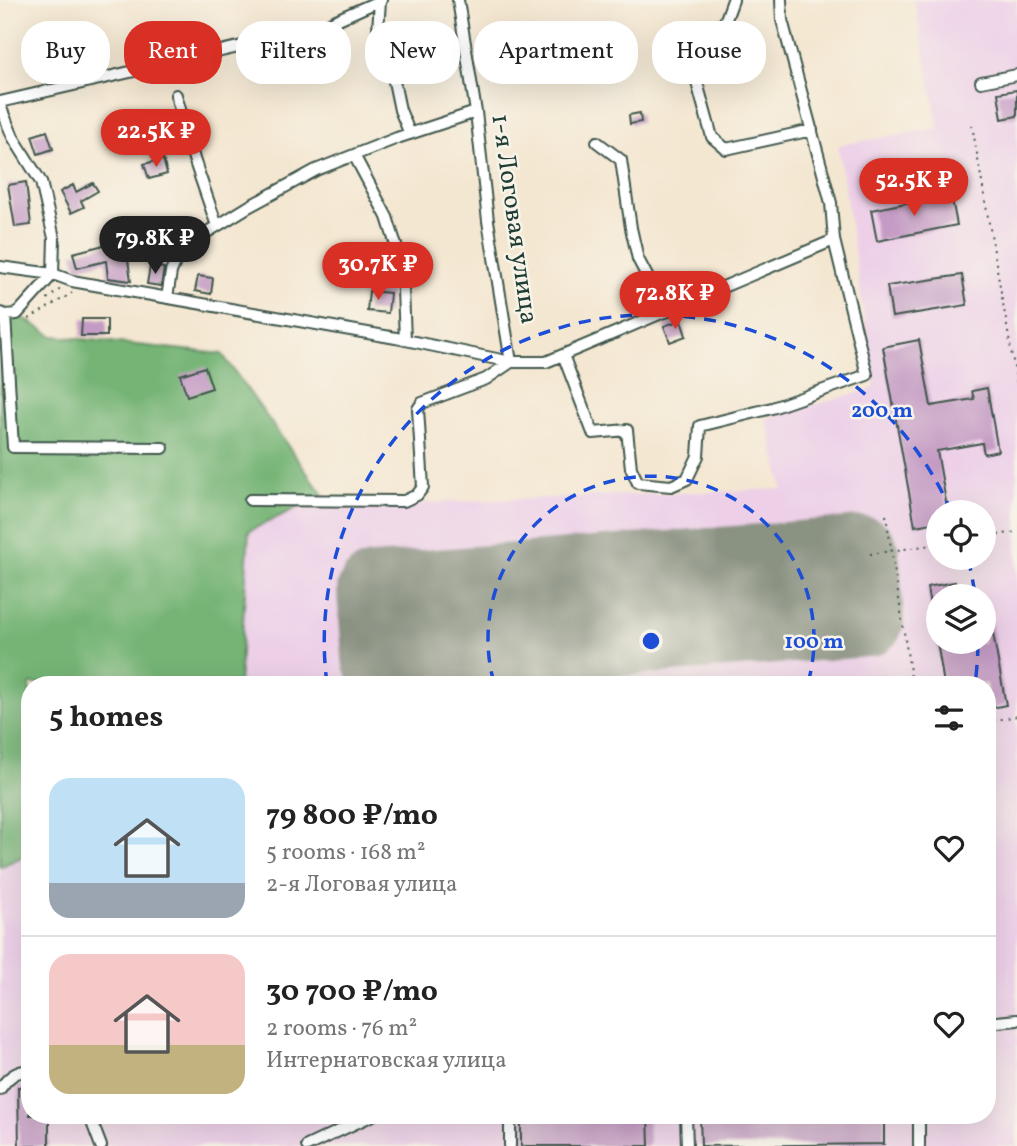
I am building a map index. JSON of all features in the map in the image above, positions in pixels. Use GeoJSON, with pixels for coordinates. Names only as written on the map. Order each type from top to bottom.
{"type":"FeatureCollection","features":[{"type":"Feature","properties":{"kind":"street"},"geometry":{"type":"LineString","coordinates":[[163,448],[13,447],[2,314],[17,314],[53,274],[54,239],[41,182],[13,137],[0,104],[316,29],[381,0],[378,30],[391,67],[400,110],[410,134]]}},
{"type":"Feature","properties":{"kind":"street","name":"1-я Логовая улица"},"geometry":{"type":"LineString","coordinates":[[458,0],[476,112],[488,220],[511,362]]}},
{"type":"Feature","properties":{"kind":"street"},"geometry":{"type":"LineString","coordinates":[[733,0],[725,22],[690,38],[696,79],[712,137],[726,149],[812,130]]}},
{"type":"Feature","properties":{"kind":"street"},"geometry":{"type":"LineString","coordinates":[[563,355],[593,433],[627,430],[631,468],[638,483],[671,485],[687,479],[698,456],[700,426],[772,408],[867,375],[834,240],[831,203],[782,20],[781,0]]}},
{"type":"Feature","properties":{"kind":"street"},"geometry":{"type":"LineString","coordinates":[[981,82],[1017,75]]}},
{"type":"Feature","properties":{"kind":"street"},"geometry":{"type":"LineString","coordinates":[[176,95],[217,226]]}},
{"type":"Feature","properties":{"kind":"street"},"geometry":{"type":"LineString","coordinates":[[167,298],[176,260],[204,234],[217,226],[316,170],[476,112]]}},
{"type":"Feature","properties":{"kind":"street"},"geometry":{"type":"LineString","coordinates":[[597,142],[621,160],[638,259],[666,312]]}},
{"type":"Feature","properties":{"kind":"street"},"geometry":{"type":"LineString","coordinates":[[354,155],[387,217],[402,264],[405,340]]}},
{"type":"Feature","properties":{"kind":"street"},"geometry":{"type":"LineString","coordinates":[[0,267],[53,274],[88,284],[405,340],[511,362],[547,362],[834,240]]}},
{"type":"Feature","properties":{"kind":"street"},"geometry":{"type":"LineString","coordinates":[[250,500],[404,501],[417,495],[423,487],[418,409],[422,403],[486,379],[511,362]]}},
{"type":"Feature","properties":{"kind":"street"},"geometry":{"type":"LineString","coordinates":[[996,1022],[1017,1020]]}},
{"type":"Feature","properties":{"kind":"street"},"geometry":{"type":"LineString","coordinates":[[0,1089],[6,1079],[21,1071]]}},
{"type":"Feature","properties":{"kind":"street"},"geometry":{"type":"LineString","coordinates":[[93,1124],[101,1146]]}},
{"type":"Feature","properties":{"kind":"street"},"geometry":{"type":"LineString","coordinates":[[307,1146],[354,1124]]}},
{"type":"Feature","properties":{"kind":"street"},"geometry":{"type":"LineString","coordinates":[[510,1124],[510,1146]]}},
{"type":"Feature","properties":{"kind":"street"},"geometry":{"type":"LineString","coordinates":[[686,1124],[687,1146]]}},
{"type":"Feature","properties":{"kind":"street"},"geometry":{"type":"LineString","coordinates":[[919,1124],[919,1146]]}},
{"type":"Feature","properties":{"kind":"path"},"geometry":{"type":"LineString","coordinates":[[972,125],[1017,384]]}},
{"type":"Feature","properties":{"kind":"path"},"geometry":{"type":"LineString","coordinates":[[22,322],[88,284]]}},
{"type":"Feature","properties":{"kind":"path"},"geometry":{"type":"LineString","coordinates":[[886,515],[911,676]]}},
{"type":"Feature","properties":{"kind":"path"},"geometry":{"type":"LineString","coordinates":[[996,535],[1017,532]]}},
{"type":"Feature","properties":{"kind":"path"},"geometry":{"type":"LineString","coordinates":[[870,554],[926,546]]}},
{"type":"Feature","properties":{"kind":"path"},"geometry":{"type":"LineString","coordinates":[[996,720],[1017,716]]}},
{"type":"Feature","properties":{"kind":"shaded area"},"geometry":{"type":"Polygon","coordinates":[[[914,0],[1017,0],[1017,1146],[0,1146],[0,519],[783,489],[766,418],[875,388],[838,145],[939,128],[914,0]]]}},
{"type":"Feature","properties":{"kind":"green space"},"geometry":{"type":"Polygon","coordinates":[[[0,311],[17,314],[53,336],[222,354],[323,495],[249,531],[240,676],[21,676],[21,857],[0,867],[0,311]]]}},
{"type":"Feature","properties":{"kind":"building"},"geometry":{"type":"Polygon","coordinates":[[[1017,90],[1017,116],[1002,119],[998,93],[1017,90]]]}},
{"type":"Feature","properties":{"kind":"building"},"geometry":{"type":"Polygon","coordinates":[[[640,113],[641,122],[630,124],[629,115],[640,113]]]}},
{"type":"Feature","properties":{"kind":"building"},"geometry":{"type":"Polygon","coordinates":[[[47,131],[53,149],[38,154],[32,136],[47,131]]]}},
{"type":"Feature","properties":{"kind":"building"},"geometry":{"type":"Polygon","coordinates":[[[163,159],[167,174],[149,179],[144,164],[163,159]]]}},
{"type":"Feature","properties":{"kind":"building"},"geometry":{"type":"Polygon","coordinates":[[[26,182],[31,225],[15,227],[8,185],[26,182]]]}},
{"type":"Feature","properties":{"kind":"building"},"geometry":{"type":"Polygon","coordinates":[[[93,183],[98,191],[81,201],[84,207],[71,213],[60,192],[73,185],[76,192],[93,183]]]}},
{"type":"Feature","properties":{"kind":"building"},"geometry":{"type":"Polygon","coordinates":[[[951,194],[957,225],[877,241],[871,210],[951,194]]]}},
{"type":"Feature","properties":{"kind":"building"},"geometry":{"type":"Polygon","coordinates":[[[124,231],[131,281],[108,278],[106,261],[77,268],[73,253],[108,244],[105,236],[124,231]]]}},
{"type":"Feature","properties":{"kind":"building"},"geometry":{"type":"Polygon","coordinates":[[[150,266],[164,268],[161,286],[147,284],[150,266]]]}},
{"type":"Feature","properties":{"kind":"building"},"geometry":{"type":"Polygon","coordinates":[[[962,275],[967,305],[892,317],[887,286],[962,275]]]}},
{"type":"Feature","properties":{"kind":"building"},"geometry":{"type":"Polygon","coordinates":[[[198,276],[213,278],[211,294],[195,291],[198,276]]]}},
{"type":"Feature","properties":{"kind":"building"},"geometry":{"type":"Polygon","coordinates":[[[369,291],[390,293],[388,313],[367,311],[369,291]]]}},
{"type":"Feature","properties":{"kind":"building"},"geometry":{"type":"Polygon","coordinates":[[[82,319],[107,319],[107,336],[81,336],[82,319]]]}},
{"type":"Feature","properties":{"kind":"building"},"geometry":{"type":"Polygon","coordinates":[[[681,320],[686,336],[670,342],[664,326],[681,320]]]}},
{"type":"Feature","properties":{"kind":"building"},"geometry":{"type":"Polygon","coordinates":[[[919,340],[931,406],[974,399],[972,391],[987,388],[998,451],[984,454],[982,443],[937,451],[946,500],[926,500],[926,524],[915,526],[883,347],[919,340]]]}},
{"type":"Feature","properties":{"kind":"building"},"geometry":{"type":"Polygon","coordinates":[[[205,367],[212,388],[187,396],[180,375],[205,367]]]}},
{"type":"Feature","properties":{"kind":"building"},"geometry":{"type":"Polygon","coordinates":[[[996,650],[1006,705],[996,707],[996,676],[943,676],[939,654],[996,654],[996,650]]]}},
{"type":"Feature","properties":{"kind":"building"},"geometry":{"type":"Polygon","coordinates":[[[18,1087],[21,1087],[21,1124],[49,1124],[49,1146],[19,1146],[18,1087]]]}},
{"type":"Feature","properties":{"kind":"building"},"geometry":{"type":"Polygon","coordinates":[[[521,1124],[648,1124],[649,1146],[521,1146],[521,1124]]]}},
{"type":"Feature","properties":{"kind":"building"},"geometry":{"type":"Polygon","coordinates":[[[700,1124],[884,1124],[884,1144],[701,1146],[700,1124]]]}},
{"type":"Feature","properties":{"kind":"runway"},"geometry":{"type":"LineString","coordinates":[[862,553],[867,620],[379,658],[374,591],[862,553]]}}]}
